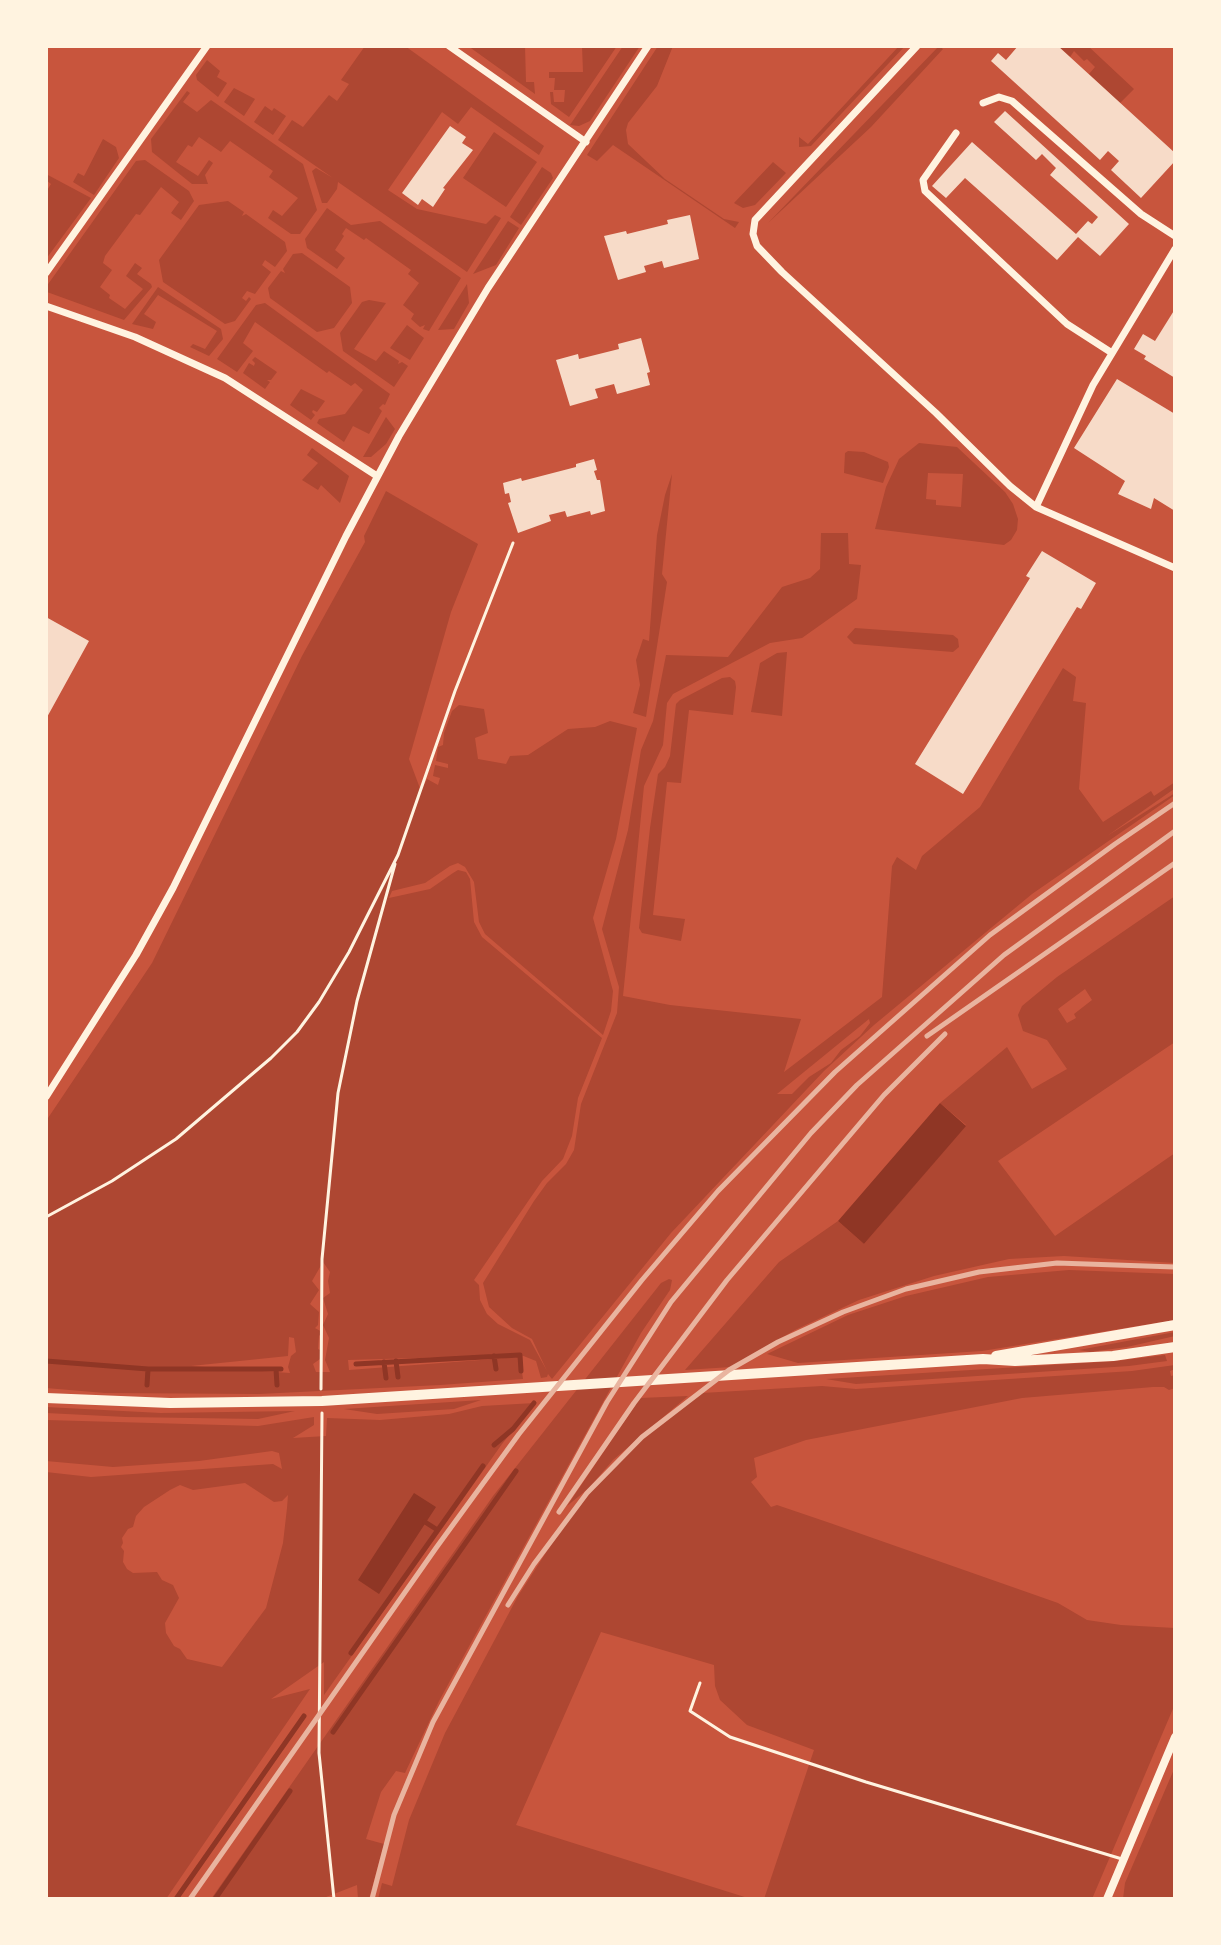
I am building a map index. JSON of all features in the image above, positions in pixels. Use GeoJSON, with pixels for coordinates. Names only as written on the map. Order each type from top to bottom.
{"type":"FeatureCollection","features":[{"type":"Feature","properties":{"kind":"main road"},"geometry":{"type":"LineString","coordinates":[[46,1398],[263,1403],[792,1372],[983,1359],[1175,1325]]}},
{"type":"Feature","properties":{"kind":"main road"},"geometry":{"type":"LineString","coordinates":[[983,1359],[1015,1361],[1113,1356],[1175,1347]]}},
{"type":"Feature","properties":{"kind":"street"},"geometry":{"type":"LineString","coordinates":[[46,273],[207,46]]}},
{"type":"Feature","properties":{"kind":"street"},"geometry":{"type":"LineString","coordinates":[[449,46],[586,142]]}},
{"type":"Feature","properties":{"kind":"street"},"geometry":{"type":"LineString","coordinates":[[46,1097],[136,955],[173,888],[377,476],[462,329],[648,46]]}},
{"type":"Feature","properties":{"kind":"street"},"geometry":{"type":"LineString","coordinates":[[917,46],[755,220],[753,234],[765,256],[1036,507],[1175,568]]}},
{"type":"Feature","properties":{"kind":"street"},"geometry":{"type":"LineString","coordinates":[[983,103],[999,97],[1012,101],[1141,214],[1175,236]]}},
{"type":"Feature","properties":{"kind":"street"},"geometry":{"type":"LineString","coordinates":[[956,133],[923,180],[925,191],[1067,324],[1112,353]]}},
{"type":"Feature","properties":{"kind":"street"},"geometry":{"type":"LineString","coordinates":[[1036,507],[1093,385],[1175,249]]}},
{"type":"Feature","properties":{"kind":"street"},"geometry":{"type":"LineString","coordinates":[[46,306],[135,337],[225,378],[377,476]]}},
{"type":"Feature","properties":{"kind":"street"},"geometry":{"type":"LineString","coordinates":[[1107,1899],[1175,1737]]}},
{"type":"Feature","properties":{"kind":"lane"},"geometry":{"type":"LineString","coordinates":[[700,1683],[690,1711],[730,1737],[1123,1860]]}},
{"type":"Feature","properties":{"kind":"path"},"geometry":{"type":"LineString","coordinates":[[321,1392],[322,1259],[338,1093],[357,1001],[398,855],[455,691],[513,543]]}},
{"type":"Feature","properties":{"kind":"path"},"geometry":{"type":"LineString","coordinates":[[46,1217],[112,1181],[176,1139],[243,1084],[297,1032],[330,985],[398,855]]}},
{"type":"Feature","properties":{"kind":"path"},"geometry":{"type":"LineString","coordinates":[[322,1413],[319,1753],[334,1899]]}},
{"type":"Feature","properties":{"kind":"shaded area"},"geometry":{"type":"Polygon","coordinates":[[[365,46],[405,46],[544,146],[539,155],[471,107],[458,124],[442,112],[388,190],[417,209],[486,224],[495,215],[501,218],[467,272],[338,182],[327,203],[322,203],[312,171],[316,168],[333,178],[278,140],[292,120],[303,127],[329,95],[337,101],[349,84],[341,80],[365,46]]]}},
{"type":"Feature","properties":{"kind":"shaded area"},"geometry":{"type":"Polygon","coordinates":[[[468,46],[525,46],[526,82],[534,82],[535,94],[468,46]]]}},
{"type":"Feature","properties":{"kind":"shaded area"},"geometry":{"type":"Polygon","coordinates":[[[582,46],[617,46],[569,117],[551,104],[550,92],[553,92],[554,102],[564,102],[565,90],[554,90],[555,78],[549,78],[549,72],[583,72],[582,46]]]}},
{"type":"Feature","properties":{"kind":"shaded area"},"geometry":{"type":"Polygon","coordinates":[[[623,46],[640,46],[590,121],[579,126],[570,125],[623,46]]]}},
{"type":"Feature","properties":{"kind":"shaded area"},"geometry":{"type":"Polygon","coordinates":[[[658,46],[673,46],[657,86],[628,123],[628,144],[665,179],[724,219],[739,222],[735,228],[613,145],[597,161],[587,155],[658,46]]]}},
{"type":"Feature","properties":{"kind":"shaded area"},"geometry":{"type":"Polygon","coordinates":[[[899,46],[905,46],[811,146],[799,147],[799,137],[808,144],[899,46]]]}},
{"type":"Feature","properties":{"kind":"shaded area"},"geometry":{"type":"Polygon","coordinates":[[[939,46],[943,49],[871,127],[768,223],[939,46]]]}},
{"type":"Feature","properties":{"kind":"shaded area"},"geometry":{"type":"Polygon","coordinates":[[[1058,46],[1088,46],[1134,89],[1120,103],[1089,74],[1095,67],[1087,59],[1084,61],[1074,51],[1070,57],[1058,46]]]}},
{"type":"Feature","properties":{"kind":"shaded area"},"geometry":{"type":"Polygon","coordinates":[[[207,60],[220,71],[217,77],[227,83],[218,97],[197,80],[196,75],[207,60]]]}},
{"type":"Feature","properties":{"kind":"shaded area"},"geometry":{"type":"Polygon","coordinates":[[[234,88],[255,99],[244,116],[224,102],[234,88]]]}},
{"type":"Feature","properties":{"kind":"shaded area"},"geometry":{"type":"Polygon","coordinates":[[[187,91],[190,93],[183,102],[197,112],[211,100],[303,164],[317,210],[300,234],[291,234],[268,218],[273,210],[282,216],[298,198],[269,177],[273,171],[230,141],[221,152],[199,137],[192,147],[188,145],[176,162],[198,176],[209,160],[213,163],[205,175],[208,184],[192,184],[152,152],[151,139],[187,91]]]}},
{"type":"Feature","properties":{"kind":"shaded area"},"geometry":{"type":"Polygon","coordinates":[[[265,106],[286,116],[273,135],[254,122],[265,106]]]}},
{"type":"Feature","properties":{"kind":"shaded area"},"geometry":{"type":"Polygon","coordinates":[[[494,132],[537,162],[506,207],[463,178],[494,132]]]}},
{"type":"Feature","properties":{"kind":"shaded area"},"geometry":{"type":"Polygon","coordinates":[[[103,139],[116,147],[119,158],[94,195],[73,182],[78,173],[84,176],[103,139]]]}},
{"type":"Feature","properties":{"kind":"shaded area"},"geometry":{"type":"Polygon","coordinates":[[[145,160],[189,191],[194,201],[181,220],[171,213],[179,202],[161,187],[105,256],[103,263],[112,270],[100,287],[125,309],[143,289],[126,276],[135,263],[142,268],[137,274],[152,287],[124,320],[47,292],[46,287],[136,161],[145,160]]]}},
{"type":"Feature","properties":{"kind":"shaded area"},"geometry":{"type":"Polygon","coordinates":[[[773,162],[786,173],[755,205],[743,208],[734,203],[773,162]]]}},
{"type":"Feature","properties":{"kind":"shaded area"},"geometry":{"type":"Polygon","coordinates":[[[542,167],[553,178],[521,225],[510,217],[542,167]]]}},
{"type":"Feature","properties":{"kind":"shaded area"},"geometry":{"type":"Polygon","coordinates":[[[46,174],[91,198],[46,259],[46,192],[51,184],[46,180],[46,174]]]}},
{"type":"Feature","properties":{"kind":"shaded area"},"geometry":{"type":"Polygon","coordinates":[[[228,201],[244,212],[242,216],[246,214],[285,242],[287,251],[275,267],[265,260],[262,265],[271,272],[255,294],[247,291],[242,298],[246,301],[249,297],[251,299],[235,321],[225,324],[163,282],[159,260],[199,205],[228,201]]]}},
{"type":"Feature","properties":{"kind":"shaded area"},"geometry":{"type":"Polygon","coordinates":[[[327,208],[351,225],[380,221],[461,278],[429,331],[423,329],[425,325],[420,327],[411,319],[414,314],[403,305],[419,283],[408,274],[411,270],[366,238],[364,240],[346,228],[335,250],[345,258],[337,269],[307,248],[305,239],[327,208]]]}},
{"type":"Feature","properties":{"kind":"shaded area"},"geometry":{"type":"Polygon","coordinates":[[[508,221],[519,228],[496,265],[473,274],[508,221]]]}},
{"type":"Feature","properties":{"kind":"shaded area"},"geometry":{"type":"Polygon","coordinates":[[[302,253],[350,287],[352,303],[334,328],[317,332],[270,298],[268,288],[281,271],[285,273],[283,269],[293,254],[302,253]]]}},
{"type":"Feature","properties":{"kind":"shaded area"},"geometry":{"type":"Polygon","coordinates":[[[467,284],[469,303],[454,329],[438,330],[467,284]]]}},
{"type":"Feature","properties":{"kind":"shaded area"},"geometry":{"type":"Polygon","coordinates":[[[158,287],[221,329],[223,339],[209,356],[190,347],[193,344],[205,349],[217,331],[158,295],[144,314],[156,322],[153,329],[132,324],[158,287]]]}},
{"type":"Feature","properties":{"kind":"shaded area"},"geometry":{"type":"Polygon","coordinates":[[[362,302],[386,303],[354,349],[376,361],[384,351],[399,361],[398,364],[402,362],[408,366],[394,387],[343,351],[340,333],[362,302]]]}},
{"type":"Feature","properties":{"kind":"shaded area"},"geometry":{"type":"Polygon","coordinates":[[[265,303],[390,394],[385,405],[379,408],[382,411],[369,434],[353,426],[344,442],[317,423],[319,419],[345,414],[363,390],[355,383],[351,386],[329,371],[327,373],[255,322],[243,343],[253,351],[237,372],[217,359],[256,305],[265,303]]]}},
{"type":"Feature","properties":{"kind":"shaded area"},"geometry":{"type":"Polygon","coordinates":[[[407,325],[424,338],[410,360],[390,348],[407,325]]]}},
{"type":"Feature","properties":{"kind":"shaded area"},"geometry":{"type":"Polygon","coordinates":[[[255,357],[277,372],[271,380],[267,380],[270,382],[265,389],[243,373],[249,363],[254,366],[252,360],[255,357]]]}},
{"type":"Feature","properties":{"kind":"shaded area"},"geometry":{"type":"Polygon","coordinates":[[[301,389],[325,401],[317,412],[313,410],[315,415],[311,420],[290,405],[301,389]]]}},
{"type":"Feature","properties":{"kind":"shaded area"},"geometry":{"type":"Polygon","coordinates":[[[386,417],[395,429],[386,444],[371,457],[363,457],[386,417]]]}},
{"type":"Feature","properties":{"kind":"shaded area"},"geometry":{"type":"Polygon","coordinates":[[[919,443],[957,447],[1005,492],[1013,504],[1018,519],[1017,530],[1011,540],[1004,545],[875,529],[886,487],[899,459],[919,443]],[[928,473],[926,499],[936,500],[936,505],[961,507],[963,474],[928,473]]]}},
{"type":"Feature","properties":{"kind":"shaded area"},"geometry":{"type":"Polygon","coordinates":[[[312,448],[349,476],[340,503],[321,485],[318,490],[302,480],[318,463],[307,455],[312,448]]]}},
{"type":"Feature","properties":{"kind":"shaded area"},"geometry":{"type":"Polygon","coordinates":[[[864,452],[888,462],[883,483],[844,473],[845,453],[864,452]]]}},
{"type":"Feature","properties":{"kind":"shaded area"},"geometry":{"type":"Polygon","coordinates":[[[672,474],[662,574],[667,582],[646,717],[633,713],[640,685],[636,660],[643,639],[649,641],[657,535],[672,474]]]}},
{"type":"Feature","properties":{"kind":"shaded area"},"geometry":{"type":"Polygon","coordinates":[[[386,491],[478,544],[451,612],[409,759],[421,791],[427,779],[438,785],[440,778],[433,776],[435,765],[448,768],[448,764],[436,761],[438,747],[443,745],[452,711],[459,705],[484,709],[488,733],[475,738],[478,759],[506,764],[510,756],[528,755],[568,729],[595,727],[610,721],[637,728],[616,839],[593,918],[613,991],[611,1011],[603,1035],[485,934],[479,922],[474,882],[465,867],[458,863],[450,866],[425,883],[392,891],[389,898],[430,889],[458,870],[466,872],[470,879],[474,922],[482,937],[602,1038],[578,1098],[572,1136],[563,1159],[542,1181],[474,1280],[479,1285],[480,1300],[487,1314],[498,1324],[530,1340],[547,1371],[532,1339],[512,1328],[489,1307],[483,1283],[534,1201],[574,1150],[581,1104],[617,1013],[619,987],[602,929],[628,830],[641,750],[653,721],[666,655],[728,657],[782,587],[810,578],[820,569],[821,533],[848,533],[849,564],[861,565],[857,599],[802,638],[770,643],[673,694],[667,703],[663,745],[644,786],[623,996],[670,1005],[801,1019],[784,1072],[882,997],[892,866],[897,857],[916,870],[922,856],[980,807],[1063,668],[1076,677],[1073,701],[1086,703],[1079,789],[1103,822],[1151,791],[1154,796],[1175,782],[1174,789],[1107,836],[1175,795],[1032,894],[874,1025],[824,1071],[671,1233],[552,1379],[548,1374],[541,1378],[536,1361],[521,1355],[348,1360],[349,1370],[520,1357],[523,1379],[440,1385],[259,1394],[105,1393],[46,1388],[46,1121],[152,963],[302,656],[365,542],[364,536],[386,491]],[[869,1019],[777,1094],[792,1094],[809,1077],[831,1063],[841,1050],[860,1036],[870,1023],[869,1019]],[[323,1262],[312,1281],[319,1290],[310,1304],[319,1312],[315,1328],[322,1332],[318,1349],[322,1351],[320,1359],[313,1364],[316,1372],[330,1372],[325,1360],[329,1338],[323,1325],[328,1314],[323,1298],[330,1293],[330,1272],[323,1262]],[[289,1337],[288,1356],[191,1366],[290,1373],[291,1356],[296,1352],[294,1338],[289,1337]]]}},
{"type":"Feature","properties":{"kind":"shaded area"},"geometry":{"type":"Polygon","coordinates":[[[855,628],[953,635],[958,639],[959,647],[953,652],[854,644],[847,637],[855,628]]]}},
{"type":"Feature","properties":{"kind":"shaded area"},"geometry":{"type":"Polygon","coordinates":[[[787,652],[782,716],[751,712],[760,663],[777,653],[787,652]]]}},
{"type":"Feature","properties":{"kind":"shaded area"},"geometry":{"type":"Polygon","coordinates":[[[730,677],[736,687],[733,715],[689,710],[681,783],[667,782],[653,915],[685,919],[681,941],[642,933],[639,928],[658,774],[670,756],[676,704],[722,678],[730,677]]]}},
{"type":"Feature","properties":{"kind":"shaded area"},"geometry":{"type":"Polygon","coordinates":[[[1175,896],[1175,1042],[998,1161],[1055,1236],[1175,1153],[1175,1263],[1064,1256],[1009,1259],[934,1276],[859,1300],[795,1330],[731,1367],[685,1370],[779,1262],[838,1221],[864,1244],[966,1125],[940,1103],[1007,1047],[1032,1089],[1067,1069],[1047,1040],[1023,1031],[1018,1015],[1022,1006],[1057,977],[1175,896]],[[1085,989],[1058,1009],[1067,1023],[1076,1018],[1074,1014],[1092,1000],[1085,989]]]}},
{"type":"Feature","properties":{"kind":"shaded area"},"geometry":{"type":"Polygon","coordinates":[[[940,1103],[966,1126],[864,1244],[838,1221],[940,1103]]]}},
{"type":"Feature","properties":{"kind":"shaded area"},"geometry":{"type":"Polygon","coordinates":[[[1069,1270],[1175,1274],[1175,1320],[982,1351],[798,1363],[767,1354],[848,1315],[906,1296],[988,1277],[1069,1270]]]}},
{"type":"Feature","properties":{"kind":"shaded area"},"geometry":{"type":"Polygon","coordinates":[[[672,1280],[670,1290],[641,1333],[439,1701],[405,1773],[396,1771],[381,1792],[366,1839],[384,1844],[369,1899],[358,1899],[357,1885],[321,1899],[211,1899],[493,1496],[661,1283],[672,1280]]]}},
{"type":"Feature","properties":{"kind":"shaded area"},"geometry":{"type":"Polygon","coordinates":[[[1175,1332],[1175,1336],[1127,1347],[1090,1352],[1079,1350],[1175,1332]]]}},
{"type":"Feature","properties":{"kind":"shaded area"},"geometry":{"type":"Polygon","coordinates":[[[1165,1355],[1167,1361],[1129,1366],[856,1384],[826,1379],[1116,1361],[1165,1355]]]}},
{"type":"Feature","properties":{"kind":"shaded area"},"geometry":{"type":"Polygon","coordinates":[[[1175,1365],[1175,1369],[1170,1371],[1171,1376],[1175,1375],[1175,1388],[1169,1390],[1153,1387],[1022,1398],[806,1440],[754,1458],[757,1477],[751,1482],[771,1507],[777,1505],[1058,1603],[1087,1620],[1175,1628],[1175,1704],[1092,1899],[764,1899],[814,1750],[747,1725],[720,1700],[715,1686],[714,1665],[601,1632],[516,1825],[751,1899],[378,1899],[382,1883],[392,1886],[409,1820],[445,1733],[518,1596],[569,1517],[610,1469],[651,1430],[702,1393],[822,1386],[856,1389],[1132,1371],[1175,1365]]]}},
{"type":"Feature","properties":{"kind":"shaded area"},"geometry":{"type":"Polygon","coordinates":[[[688,1396],[613,1460],[589,1488],[567,1506],[640,1398],[688,1396]]]}},
{"type":"Feature","properties":{"kind":"shaded area"},"geometry":{"type":"Polygon","coordinates":[[[481,1400],[454,1409],[377,1414],[344,1409],[481,1400]]]}},
{"type":"Feature","properties":{"kind":"shaded area"},"geometry":{"type":"Polygon","coordinates":[[[535,1403],[502,1444],[324,1695],[324,1662],[271,1699],[310,1689],[166,1899],[46,1899],[46,1472],[91,1477],[273,1464],[282,1469],[279,1453],[272,1451],[199,1461],[113,1467],[46,1461],[46,1420],[258,1426],[314,1417],[314,1425],[293,1438],[326,1436],[327,1418],[380,1420],[449,1414],[482,1406],[535,1403]],[[245,1483],[193,1490],[180,1485],[144,1507],[136,1516],[133,1527],[122,1538],[123,1562],[127,1569],[133,1573],[157,1572],[162,1580],[173,1585],[179,1598],[165,1623],[166,1633],[187,1659],[222,1667],[266,1608],[283,1543],[288,1495],[282,1501],[274,1502],[245,1483]]]}},
{"type":"Feature","properties":{"kind":"shaded area"},"geometry":{"type":"Polygon","coordinates":[[[46,1407],[161,1413],[295,1411],[258,1419],[126,1417],[46,1413],[46,1407]]]}},
{"type":"Feature","properties":{"kind":"shaded area"},"geometry":{"type":"Polygon","coordinates":[[[414,1493],[436,1507],[379,1594],[358,1580],[414,1493]]]}},
{"type":"Feature","properties":{"kind":"shaded area"},"geometry":{"type":"Polygon","coordinates":[[[1175,1767],[1175,1899],[1123,1899],[1125,1883],[1175,1767]]]}},
{"type":"Feature","properties":{"kind":"building"},"geometry":{"type":"Polygon","coordinates":[[[1018,46],[1058,46],[1175,153],[1175,161],[1141,198],[1111,170],[1119,161],[1108,151],[1100,160],[991,61],[998,53],[1006,60],[1018,46]]]}},
{"type":"Feature","properties":{"kind":"building"},"geometry":{"type":"Polygon","coordinates":[[[1005,111],[1129,224],[1100,256],[1078,237],[1057,260],[965,178],[946,198],[932,186],[972,142],[1076,234],[1088,221],[1092,224],[1098,217],[1050,175],[1056,168],[1042,154],[1036,160],[994,122],[1005,111]]]}},
{"type":"Feature","properties":{"kind":"building"},"geometry":{"type":"Polygon","coordinates":[[[450,126],[466,137],[462,143],[473,150],[443,188],[433,207],[422,199],[418,205],[402,193],[450,126]]]}},
{"type":"Feature","properties":{"kind":"building"},"geometry":{"type":"Polygon","coordinates":[[[690,215],[699,259],[664,268],[662,261],[644,266],[646,272],[618,280],[604,236],[668,224],[667,220],[690,215]]]}},
{"type":"Feature","properties":{"kind":"building"},"geometry":{"type":"Polygon","coordinates":[[[1175,309],[1175,378],[1134,349],[1143,334],[1155,341],[1175,309]]]}},
{"type":"Feature","properties":{"kind":"building"},"geometry":{"type":"Polygon","coordinates":[[[641,338],[650,372],[647,373],[650,385],[617,394],[614,384],[595,389],[598,398],[570,406],[556,360],[578,354],[579,359],[619,349],[618,344],[641,338]]]}},
{"type":"Feature","properties":{"kind":"building"},"geometry":{"type":"Polygon","coordinates":[[[1117,379],[1175,414],[1175,511],[1154,498],[1151,509],[1118,494],[1125,481],[1074,448],[1117,379]]]}},
{"type":"Feature","properties":{"kind":"building"},"geometry":{"type":"Polygon","coordinates":[[[594,459],[597,470],[594,471],[597,480],[600,480],[605,511],[567,517],[565,511],[549,515],[551,521],[518,533],[508,503],[511,502],[509,493],[505,494],[503,483],[576,467],[576,464],[594,459]]]}},
{"type":"Feature","properties":{"kind":"building"},"geometry":{"type":"Polygon","coordinates":[[[1042,551],[1096,583],[1081,609],[1077,607],[963,794],[915,764],[1030,578],[1026,576],[1042,551]]]}},
{"type":"Feature","properties":{"kind":"building"},"geometry":{"type":"Polygon","coordinates":[[[46,617],[89,641],[46,719],[46,617]]]}},
{"type":"Feature","properties":{"kind":"waterway"},"geometry":{"type":"LineString","coordinates":[[356,1364],[520,1355],[521,1371]]}},
{"type":"Feature","properties":{"kind":"waterway"},"geometry":{"type":"LineString","coordinates":[[494,1356],[496,1369]]}},
{"type":"Feature","properties":{"kind":"waterway"},"geometry":{"type":"LineString","coordinates":[[46,1361],[148,1369],[281,1369]]}},
{"type":"Feature","properties":{"kind":"waterway"},"geometry":{"type":"LineString","coordinates":[[396,1361],[398,1377]]}},
{"type":"Feature","properties":{"kind":"waterway"},"geometry":{"type":"LineString","coordinates":[[384,1362],[386,1378]]}},
{"type":"Feature","properties":{"kind":"waterway"},"geometry":{"type":"LineString","coordinates":[[147,1385],[148,1369]]}},
{"type":"Feature","properties":{"kind":"waterway"},"geometry":{"type":"LineString","coordinates":[[276,1369],[277,1385]]}},
{"type":"Feature","properties":{"kind":"waterway"},"geometry":{"type":"LineString","coordinates":[[494,1445],[513,1429],[534,1403]]}},
{"type":"Feature","properties":{"kind":"waterway"},"geometry":{"type":"LineString","coordinates":[[351,1653],[483,1466]]}},
{"type":"Feature","properties":{"kind":"waterway"},"geometry":{"type":"LineString","coordinates":[[333,1732],[516,1471]]}},
{"type":"Feature","properties":{"kind":"waterway"},"geometry":{"type":"LineString","coordinates":[[425,1522],[436,1529]]}},
{"type":"Feature","properties":{"kind":"waterway"},"geometry":{"type":"LineString","coordinates":[[176,1899],[304,1716]]}},
{"type":"Feature","properties":{"kind":"waterway"},"geometry":{"type":"LineString","coordinates":[[215,1899],[290,1791]]}},
{"type":"Feature","properties":{"kind":"railway"},"geometry":{"type":"LineString","coordinates":[[190,1899],[519,1434],[642,1280],[718,1191],[835,1072],[990,935],[1175,803]]}},
{"type":"Feature","properties":{"kind":"railway"},"geometry":{"type":"LineString","coordinates":[[372,1899],[394,1815],[433,1722],[607,1402],[671,1302],[811,1133],[857,1085],[1004,955],[1175,831]]}},
{"type":"Feature","properties":{"kind":"railway"},"geometry":{"type":"LineString","coordinates":[[927,1036],[1175,863]]}},
{"type":"Feature","properties":{"kind":"railway"},"geometry":{"type":"LineString","coordinates":[[559,1512],[634,1403],[727,1280],[884,1095],[945,1034]]}},
{"type":"Feature","properties":{"kind":"railway"},"geometry":{"type":"LineString","coordinates":[[508,1605],[587,1493],[642,1437],[729,1370],[778,1342],[843,1312],[906,1289],[979,1272],[1057,1263],[1175,1267]]}}]}
